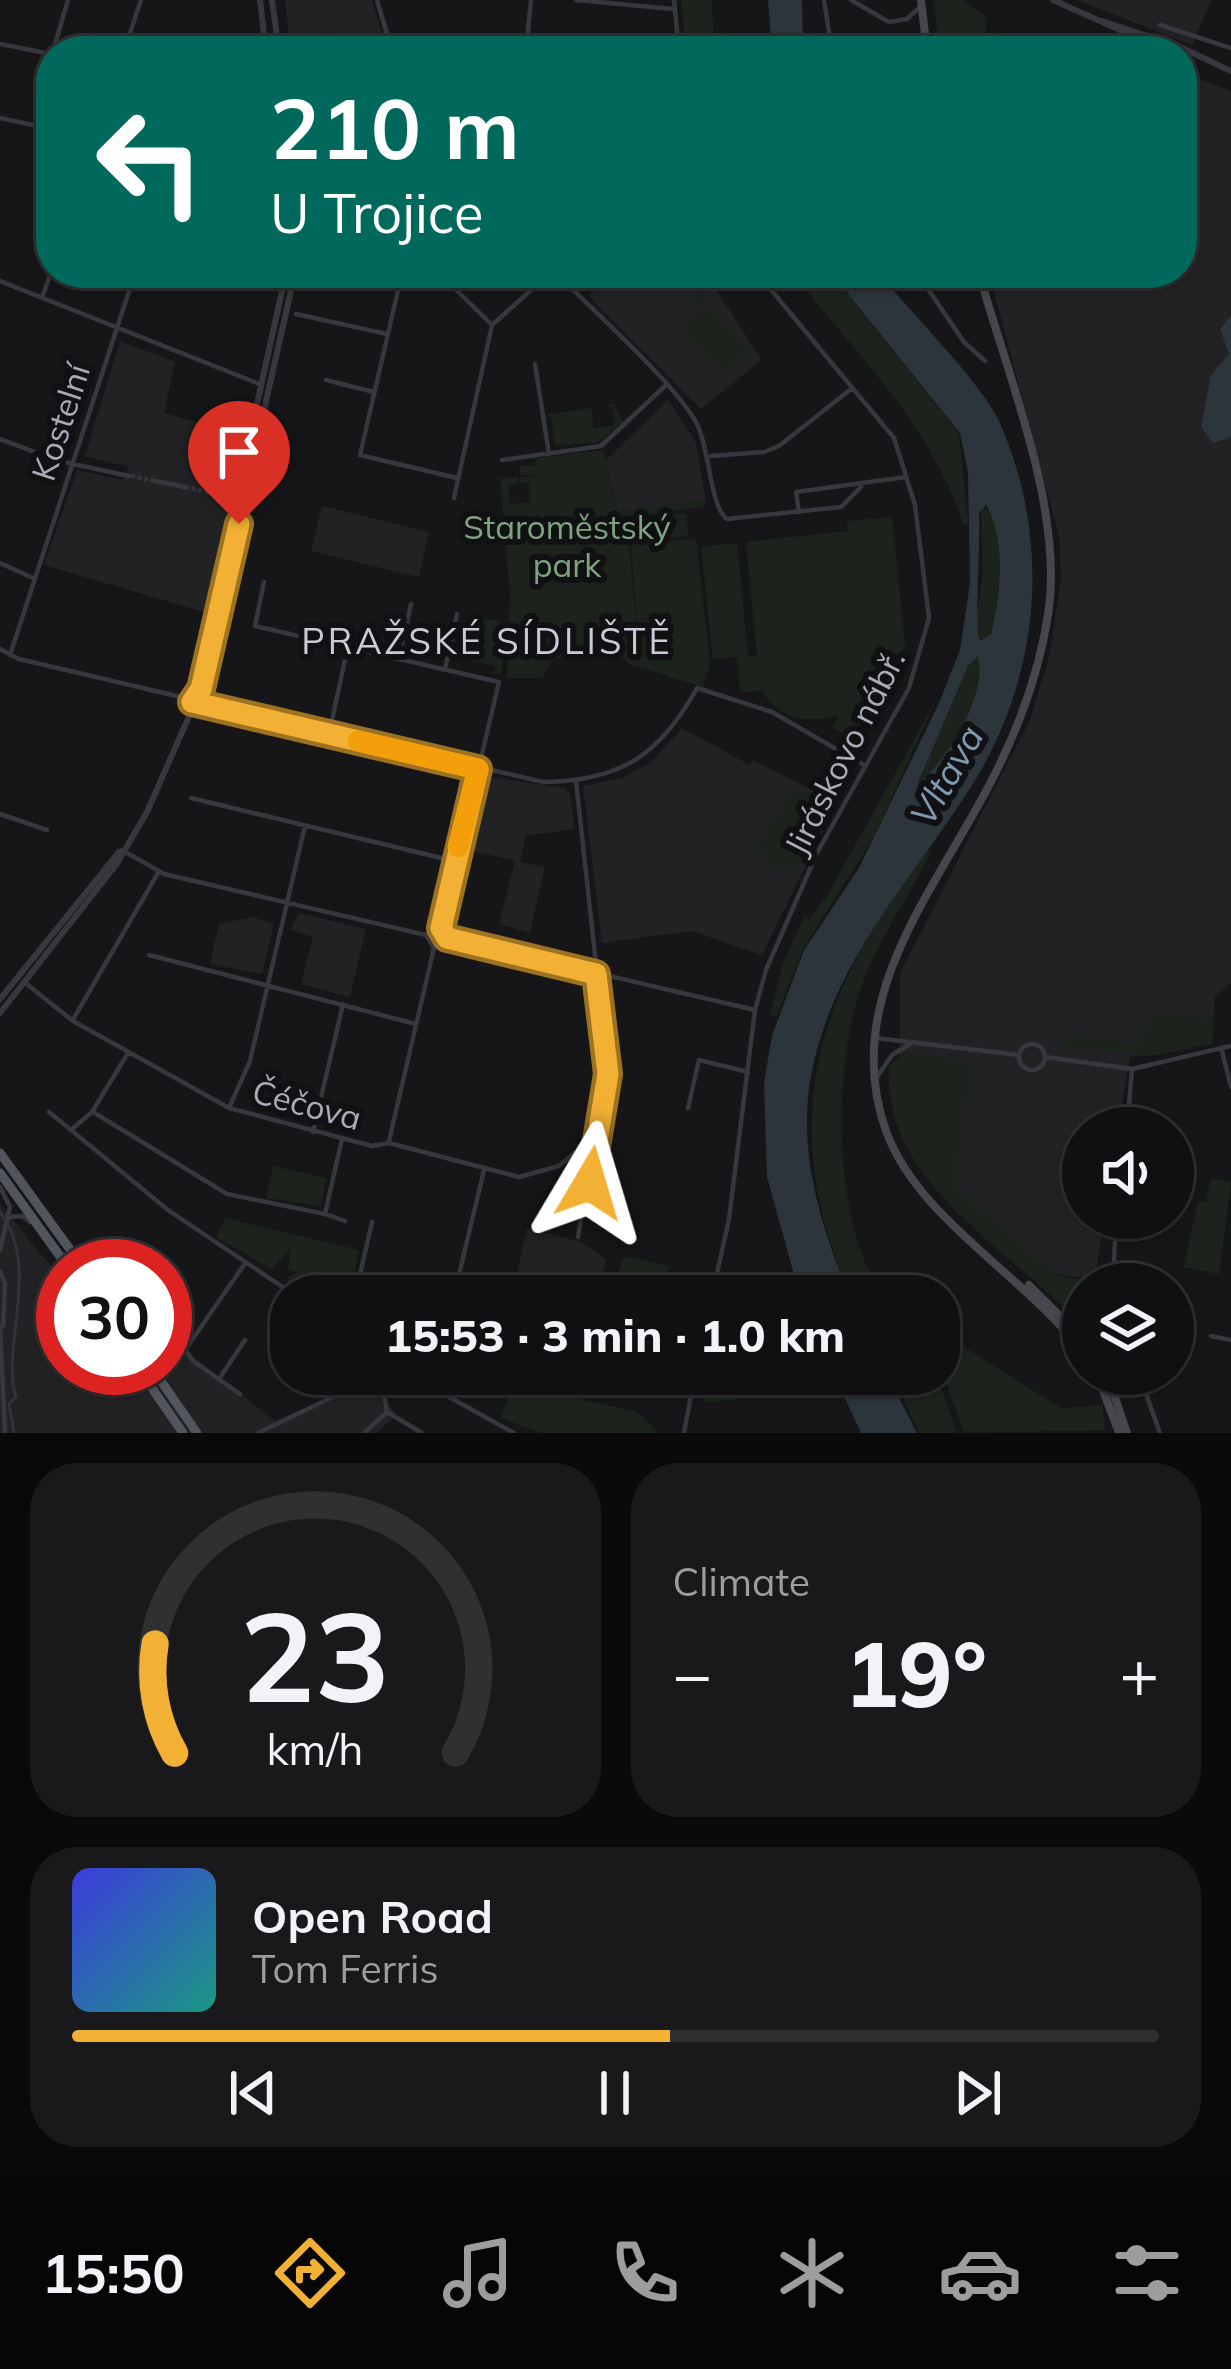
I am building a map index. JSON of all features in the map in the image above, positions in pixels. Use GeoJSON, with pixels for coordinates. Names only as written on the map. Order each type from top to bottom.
{"type":"FeatureCollection","features":[{"type":"Feature","properties":{"kind":"main road"},"geometry":{"type":"LineString","coordinates":[[921,3],[924,36]]}},
{"type":"Feature","properties":{"kind":"main road"},"geometry":{"type":"LineString","coordinates":[[983,288],[1041,498],[1048,537],[1048,610],[1020,721],[891,965],[872,1037],[874,1082],[887,1132],[915,1183],[1062,1320]]}},
{"type":"Feature","properties":{"kind":"main road"},"geometry":{"type":"LineString","coordinates":[[0,1153],[62,1239]]}},
{"type":"Feature","properties":{"kind":"main road"},"geometry":{"type":"LineString","coordinates":[[0,1173],[49,1239]]}},
{"type":"Feature","properties":{"kind":"main road"},"geometry":{"type":"LineString","coordinates":[[1015,1276],[1062,1329]]}},
{"type":"Feature","properties":{"kind":"main road"},"geometry":{"type":"LineString","coordinates":[[157,1395],[183,1433]]}},
{"type":"Feature","properties":{"kind":"main road"},"geometry":{"type":"LineString","coordinates":[[170,1395],[196,1433]]}},
{"type":"Feature","properties":{"kind":"main road"},"geometry":{"type":"LineString","coordinates":[[1106,1395],[1123,1433]]}},
{"type":"Feature","properties":{"kind":"main road"},"geometry":{"type":"LineString","coordinates":[[1112,1395],[1123,1433]]}},
{"type":"Feature","properties":{"kind":"street"},"geometry":{"type":"LineString","coordinates":[[57,36],[68,0]]}},
{"type":"Feature","properties":{"kind":"street"},"geometry":{"type":"LineString","coordinates":[[129,36],[141,0]]}},
{"type":"Feature","properties":{"kind":"street"},"geometry":{"type":"LineString","coordinates":[[260,0],[264,36]]}},
{"type":"Feature","properties":{"kind":"street"},"geometry":{"type":"LineString","coordinates":[[272,0],[277,36]]}},
{"type":"Feature","properties":{"kind":"street"},"geometry":{"type":"LineString","coordinates":[[377,0],[388,36]]}},
{"type":"Feature","properties":{"kind":"street"},"geometry":{"type":"LineString","coordinates":[[527,36],[531,0]]}},
{"type":"Feature","properties":{"kind":"street"},"geometry":{"type":"LineString","coordinates":[[576,0],[673,9]]}},
{"type":"Feature","properties":{"kind":"street"},"geometry":{"type":"LineString","coordinates":[[674,0],[678,36]]}},
{"type":"Feature","properties":{"kind":"street"},"geometry":{"type":"LineString","coordinates":[[824,0],[830,36]]}},
{"type":"Feature","properties":{"kind":"street"},"geometry":{"type":"LineString","coordinates":[[851,0],[889,22],[907,19],[921,3]]}},
{"type":"Feature","properties":{"kind":"street"},"geometry":{"type":"LineString","coordinates":[[1053,0],[1134,36]]}},
{"type":"Feature","properties":{"kind":"street"},"geometry":{"type":"LineString","coordinates":[[1102,21],[1140,36]]}},
{"type":"Feature","properties":{"kind":"street"},"geometry":{"type":"LineString","coordinates":[[1160,25],[1194,36]]}},
{"type":"Feature","properties":{"kind":"street"},"geometry":{"type":"LineString","coordinates":[[1197,37],[1231,48]]}},
{"type":"Feature","properties":{"kind":"street"},"geometry":{"type":"LineString","coordinates":[[0,44],[36,50]]}},
{"type":"Feature","properties":{"kind":"street"},"geometry":{"type":"LineString","coordinates":[[1197,58],[1231,71]]}},
{"type":"Feature","properties":{"kind":"street"},"geometry":{"type":"LineString","coordinates":[[0,118],[36,125]]}},
{"type":"Feature","properties":{"kind":"street"},"geometry":{"type":"LineString","coordinates":[[0,281],[266,386]]}},
{"type":"Feature","properties":{"kind":"street"},"geometry":{"type":"LineString","coordinates":[[42,298],[45,288]]}},
{"type":"Feature","properties":{"kind":"street","name":"Kostelní"},"geometry":{"type":"LineString","coordinates":[[10,655],[130,288]]}},
{"type":"Feature","properties":{"kind":"street"},"geometry":{"type":"LineString","coordinates":[[0,1013],[147,812],[201,689],[288,288]]}},
{"type":"Feature","properties":{"kind":"street"},"geometry":{"type":"LineString","coordinates":[[399,288],[360,455],[457,478]]}},
{"type":"Feature","properties":{"kind":"street"},"geometry":{"type":"LineString","coordinates":[[454,288],[492,325]]}},
{"type":"Feature","properties":{"kind":"street"},"geometry":{"type":"LineString","coordinates":[[454,498],[492,325],[535,288]]}},
{"type":"Feature","properties":{"kind":"street"},"geometry":{"type":"LineString","coordinates":[[568,288],[694,418],[711,456],[715,507],[727,519],[757,520],[841,507],[861,487]]}},
{"type":"Feature","properties":{"kind":"street","name":"Jiráskovo nábř."},"geometry":{"type":"LineString","coordinates":[[717,1275],[729,1219],[754,1010],[766,970],[817,854],[909,688],[927,640],[926,596],[907,477],[889,430],[770,288]]}},
{"type":"Feature","properties":{"kind":"street"},"geometry":{"type":"LineString","coordinates":[[927,288],[964,342],[985,362]]}},
{"type":"Feature","properties":{"kind":"street"},"geometry":{"type":"LineString","coordinates":[[296,314],[388,334]]}},
{"type":"Feature","properties":{"kind":"street"},"geometry":{"type":"LineString","coordinates":[[535,364],[549,454]]}},
{"type":"Feature","properties":{"kind":"street"},"geometry":{"type":"LineString","coordinates":[[326,380],[374,392]]}},
{"type":"Feature","properties":{"kind":"street"},"geometry":{"type":"LineString","coordinates":[[502,460],[601,446],[665,386]]}},
{"type":"Feature","properties":{"kind":"street"},"geometry":{"type":"LineString","coordinates":[[711,456],[764,452],[851,389]]}},
{"type":"Feature","properties":{"kind":"street"},"geometry":{"type":"LineString","coordinates":[[0,439],[73,464],[129,476]]}},
{"type":"Feature","properties":{"kind":"street"},"geometry":{"type":"LineString","coordinates":[[799,512],[796,492],[861,487],[907,477]]}},
{"type":"Feature","properties":{"kind":"street"},"geometry":{"type":"LineString","coordinates":[[154,481],[184,487]]}},
{"type":"Feature","properties":{"kind":"street"},"geometry":{"type":"LineString","coordinates":[[208,492],[245,496]]}},
{"type":"Feature","properties":{"kind":"street"},"geometry":{"type":"LineString","coordinates":[[0,562],[34,579]]}},
{"type":"Feature","properties":{"kind":"street"},"geometry":{"type":"LineString","coordinates":[[264,583],[256,626],[499,682],[454,861],[441,928],[447,938],[754,1010]]}},
{"type":"Feature","properties":{"kind":"street"},"geometry":{"type":"LineString","coordinates":[[399,658],[411,604]]}},
{"type":"Feature","properties":{"kind":"street"},"geometry":{"type":"LineString","coordinates":[[445,669],[457,614]]}},
{"type":"Feature","properties":{"kind":"street"},"geometry":{"type":"LineString","coordinates":[[328,734],[348,646]]}},
{"type":"Feature","properties":{"kind":"street"},"geometry":{"type":"LineString","coordinates":[[0,649],[192,702],[543,782],[575,781],[616,770],[653,749],[672,731],[697,688],[772,712],[863,766]]}},
{"type":"Feature","properties":{"kind":"street"},"geometry":{"type":"LineString","coordinates":[[575,781],[608,1074],[578,1237]]}},
{"type":"Feature","properties":{"kind":"street"},"geometry":{"type":"LineString","coordinates":[[190,798],[454,861]]}},
{"type":"Feature","properties":{"kind":"street"},"geometry":{"type":"LineString","coordinates":[[0,814],[47,830]]}},
{"type":"Feature","properties":{"kind":"street"},"geometry":{"type":"LineString","coordinates":[[229,1108],[250,1061],[305,826]]}},
{"type":"Feature","properties":{"kind":"street"},"geometry":{"type":"LineString","coordinates":[[122,850],[158,873],[426,935],[441,928]]}},
{"type":"Feature","properties":{"kind":"street"},"geometry":{"type":"LineString","coordinates":[[0,999],[109,859],[122,850]]}},
{"type":"Feature","properties":{"kind":"street"},"geometry":{"type":"LineString","coordinates":[[73,1021],[158,873]]}},
{"type":"Feature","properties":{"kind":"street"},"geometry":{"type":"LineString","coordinates":[[426,935],[434,948]]}},
{"type":"Feature","properties":{"kind":"street"},"geometry":{"type":"LineString","coordinates":[[388,1143],[434,948],[447,938]]}},
{"type":"Feature","properties":{"kind":"street"},"geometry":{"type":"LineString","coordinates":[[149,955],[416,1024]]}},
{"type":"Feature","properties":{"kind":"street","name":"Čéčova"},"geometry":{"type":"LineString","coordinates":[[24,982],[73,1021],[229,1108],[313,1132],[373,1146],[388,1143],[519,1177],[559,1166],[594,1136]]}},
{"type":"Feature","properties":{"kind":"street"},"geometry":{"type":"LineString","coordinates":[[313,1132],[344,1004]]}},
{"type":"Feature","properties":{"kind":"street"},"geometry":{"type":"LineString","coordinates":[[872,1037],[1019,1055],[1034,1045],[1045,1057],[1132,1070],[1231,1046]]}},
{"type":"Feature","properties":{"kind":"street"},"geometry":{"type":"LineString","coordinates":[[874,1082],[892,1055],[912,1042]]}},
{"type":"Feature","properties":{"kind":"street"},"geometry":{"type":"LineString","coordinates":[[1222,1051],[1231,1088]]}},
{"type":"Feature","properties":{"kind":"street"},"geometry":{"type":"LineString","coordinates":[[71,1130],[92,1112],[128,1053]]}},
{"type":"Feature","properties":{"kind":"street"},"geometry":{"type":"LineString","coordinates":[[1019,1055],[1022,1066],[1033,1070],[1045,1057]]}},
{"type":"Feature","properties":{"kind":"street"},"geometry":{"type":"LineString","coordinates":[[688,1108],[699,1060],[748,1072]]}},
{"type":"Feature","properties":{"kind":"street"},"geometry":{"type":"LineString","coordinates":[[1129,1107],[1132,1070]]}},
{"type":"Feature","properties":{"kind":"street"},"geometry":{"type":"LineString","coordinates":[[49,1112],[168,1210],[270,1278]]}},
{"type":"Feature","properties":{"kind":"street"},"geometry":{"type":"LineString","coordinates":[[92,1112],[227,1194],[345,1221]]}},
{"type":"Feature","properties":{"kind":"street"},"geometry":{"type":"LineString","coordinates":[[325,1214],[341,1139]]}},
{"type":"Feature","properties":{"kind":"street"},"geometry":{"type":"LineString","coordinates":[[459,1275],[484,1170]]}},
{"type":"Feature","properties":{"kind":"street"},"geometry":{"type":"LineString","coordinates":[[0,1187],[9,1201],[0,1250]]}},
{"type":"Feature","properties":{"kind":"street"},"geometry":{"type":"LineString","coordinates":[[9,1218],[22,1216],[42,1229]]}},
{"type":"Feature","properties":{"kind":"street"},"geometry":{"type":"LineString","coordinates":[[360,1275],[372,1222]]}},
{"type":"Feature","properties":{"kind":"street"},"geometry":{"type":"LineString","coordinates":[[192,1340],[246,1262]]}},
{"type":"Feature","properties":{"kind":"street"},"geometry":{"type":"LineString","coordinates":[[0,1271],[5,1284],[5,1433]]}},
{"type":"Feature","properties":{"kind":"street"},"geometry":{"type":"LineString","coordinates":[[0,1324],[2,1333]]}},
{"type":"Feature","properties":{"kind":"street"},"geometry":{"type":"LineString","coordinates":[[1211,1336],[1231,1340]]}},
{"type":"Feature","properties":{"kind":"street"},"geometry":{"type":"LineString","coordinates":[[219,1379],[245,1340]]}},
{"type":"Feature","properties":{"kind":"street"},"geometry":{"type":"LineString","coordinates":[[192,1356],[240,1394]]}},
{"type":"Feature","properties":{"kind":"street"},"geometry":{"type":"LineString","coordinates":[[333,1399],[338,1395]]}},
{"type":"Feature","properties":{"kind":"street"},"geometry":{"type":"LineString","coordinates":[[260,1432],[338,1395]]}},
{"type":"Feature","properties":{"kind":"street"},"geometry":{"type":"LineString","coordinates":[[384,1395],[387,1412],[422,1433]]}},
{"type":"Feature","properties":{"kind":"street"},"geometry":{"type":"LineString","coordinates":[[445,1395],[514,1433]]}},
{"type":"Feature","properties":{"kind":"street"},"geometry":{"type":"LineString","coordinates":[[684,1433],[691,1395]]}},
{"type":"Feature","properties":{"kind":"street"},"geometry":{"type":"LineString","coordinates":[[1146,1395],[1160,1433]]}},
{"type":"Feature","properties":{"kind":"street"},"geometry":{"type":"LineString","coordinates":[[364,1433],[387,1412]]}},
{"type":"Feature","properties":{"kind":"shaded area"},"geometry":{"type":"Polygon","coordinates":[[[285,0],[372,0],[383,36],[334,36],[333,32],[289,35],[285,0]]]}},
{"type":"Feature","properties":{"kind":"shaded area"},"geometry":{"type":"Polygon","coordinates":[[[1077,0],[1211,0],[1196,36],[1169,36],[1077,0]]]}},
{"type":"Feature","properties":{"kind":"shaded area"},"geometry":{"type":"Polygon","coordinates":[[[1197,78],[1231,91],[1231,983],[1215,996],[1212,1044],[1130,1057],[1122,1107],[1062,1107],[1062,1239],[1101,1239],[1097,1263],[1062,1263],[1062,1275],[1039,1272],[956,1198],[900,1060],[900,973],[1031,718],[1050,653],[1061,578],[1059,536],[993,288],[1197,288],[1197,78]]]}},
{"type":"Feature","properties":{"kind":"shaded area"},"geometry":{"type":"Polygon","coordinates":[[[597,288],[715,288],[762,360],[701,409],[589,295],[597,288]]]}},
{"type":"Feature","properties":{"kind":"shaded area"},"geometry":{"type":"Polygon","coordinates":[[[120,341],[175,362],[164,413],[247,436],[204,612],[44,565],[77,470],[123,480],[129,467],[85,456],[120,341]]]}},
{"type":"Feature","properties":{"kind":"shaded area"},"geometry":{"type":"Polygon","coordinates":[[[668,400],[696,443],[706,501],[617,511],[606,460],[668,400]]]}},
{"type":"Feature","properties":{"kind":"shaded area"},"geometry":{"type":"Polygon","coordinates":[[[322,506],[429,532],[419,577],[311,551],[322,506]]]}},
{"type":"Feature","properties":{"kind":"shaded area"},"geometry":{"type":"Polygon","coordinates":[[[682,728],[750,765],[753,760],[837,802],[762,955],[692,931],[602,943],[583,786],[622,778],[651,762],[682,728]]]}},
{"type":"Feature","properties":{"kind":"shaded area"},"geometry":{"type":"Polygon","coordinates":[[[490,777],[564,788],[570,794],[575,829],[526,836],[520,862],[545,867],[530,933],[499,924],[515,861],[469,850],[490,777]]]}},
{"type":"Feature","properties":{"kind":"shaded area"},"geometry":{"type":"Polygon","coordinates":[[[299,913],[366,929],[350,997],[301,984],[313,937],[290,930],[299,913]]]}},
{"type":"Feature","properties":{"kind":"shaded area"},"geometry":{"type":"Polygon","coordinates":[[[252,917],[274,924],[262,974],[210,964],[219,924],[252,917]]]}},
{"type":"Feature","properties":{"kind":"shaded area"},"geometry":{"type":"Polygon","coordinates":[[[0,1204],[36,1248],[36,1395],[192,1395],[192,1354],[275,1421],[329,1395],[379,1395],[397,1415],[376,1433],[0,1433],[0,1204]]]}},
{"type":"Feature","properties":{"kind":"shaded area"},"geometry":{"type":"Polygon","coordinates":[[[527,1228],[581,1242],[606,1259],[602,1275],[517,1275],[527,1228]]]}},
{"type":"Feature","properties":{"kind":"green space"},"geometry":{"type":"Polygon","coordinates":[[[681,0],[712,0],[713,36],[685,36],[681,0]]]}},
{"type":"Feature","properties":{"kind":"green space"},"geometry":{"type":"Polygon","coordinates":[[[934,0],[963,0],[986,17],[986,36],[938,36],[934,0]]]}},
{"type":"Feature","properties":{"kind":"green space"},"geometry":{"type":"Polygon","coordinates":[[[805,288],[842,288],[959,433],[968,524],[963,524],[932,454],[890,391],[805,288]]]}},
{"type":"Feature","properties":{"kind":"green space"},"geometry":{"type":"Polygon","coordinates":[[[699,293],[748,350],[732,368],[719,368],[688,337],[687,321],[702,311],[692,300],[699,293]]]}},
{"type":"Feature","properties":{"kind":"green space"},"geometry":{"type":"Polygon","coordinates":[[[614,403],[623,422],[597,443],[555,445],[551,417],[546,415],[604,406],[592,409],[593,428],[614,426],[613,407],[605,406],[614,403]]]}},
{"type":"Feature","properties":{"kind":"green space","name":"Staroměstský park"},"geometry":{"type":"Polygon","coordinates":[[[603,450],[617,511],[706,501],[704,507],[617,518],[686,513],[689,536],[629,542],[639,659],[631,544],[696,539],[710,664],[703,687],[629,664],[609,639],[551,661],[543,678],[507,678],[510,593],[500,479],[518,477],[519,483],[508,485],[510,504],[530,502],[529,483],[521,483],[520,477],[536,477],[520,474],[520,466],[533,465],[538,458],[603,450]]]}},
{"type":"Feature","properties":{"kind":"green space"},"geometry":{"type":"Polygon","coordinates":[[[981,505],[995,528],[999,565],[991,634],[980,641],[975,631],[983,571],[981,505]]]}},
{"type":"Feature","properties":{"kind":"green space"},"geometry":{"type":"Polygon","coordinates":[[[892,517],[905,645],[886,689],[870,691],[853,708],[866,715],[853,739],[832,727],[839,716],[795,717],[777,708],[762,691],[740,692],[737,657],[713,659],[701,547],[737,543],[748,656],[757,656],[746,542],[848,531],[847,521],[892,517]]]}},
{"type":"Feature","properties":{"kind":"green space"},"geometry":{"type":"Polygon","coordinates":[[[474,616],[502,622],[502,674],[494,674],[496,666],[465,659],[474,616]]]}},
{"type":"Feature","properties":{"kind":"green space"},"geometry":{"type":"Polygon","coordinates":[[[978,655],[977,690],[963,726],[916,786],[968,666],[978,655]]]}},
{"type":"Feature","properties":{"kind":"green space"},"geometry":{"type":"Polygon","coordinates":[[[936,700],[874,837],[803,949],[776,1017],[770,1015],[783,963],[804,916],[809,919],[827,896],[936,700]]]}},
{"type":"Feature","properties":{"kind":"green space"},"geometry":{"type":"Polygon","coordinates":[[[794,784],[795,793],[809,792],[822,800],[825,823],[797,867],[774,868],[761,849],[742,882],[738,879],[794,784]]]}},
{"type":"Feature","properties":{"kind":"green space"},"geometry":{"type":"Polygon","coordinates":[[[928,849],[932,851],[887,932],[853,1015],[842,1094],[845,1180],[852,1220],[872,1275],[843,1275],[815,1173],[812,1116],[819,1062],[834,1008],[889,903],[928,849]]]}},
{"type":"Feature","properties":{"kind":"green space"},"geometry":{"type":"Polygon","coordinates":[[[1147,1012],[1214,1018],[1212,1044],[1150,1056],[1065,1048],[1066,1035],[1143,1044],[1147,1012]]]}},
{"type":"Feature","properties":{"kind":"green space"},"geometry":{"type":"Polygon","coordinates":[[[909,1051],[971,1062],[955,1187],[1062,1277],[1062,1306],[929,1181],[907,1147],[893,1108],[889,1065],[909,1051]]]}},
{"type":"Feature","properties":{"kind":"green space"},"geometry":{"type":"Polygon","coordinates":[[[273,1166],[326,1178],[321,1206],[266,1198],[273,1166]]]}},
{"type":"Feature","properties":{"kind":"green space"},"geometry":{"type":"Polygon","coordinates":[[[1211,1178],[1231,1182],[1219,1274],[1185,1263],[1190,1239],[1194,1239],[1198,1201],[1206,1202],[1211,1178]]]}},
{"type":"Feature","properties":{"kind":"green space"},"geometry":{"type":"Polygon","coordinates":[[[225,1218],[359,1250],[354,1275],[292,1275],[296,1272],[288,1269],[291,1248],[272,1269],[216,1237],[225,1218]]]}},
{"type":"Feature","properties":{"kind":"green space"},"geometry":{"type":"Polygon","coordinates":[[[624,1256],[669,1266],[667,1275],[617,1275],[624,1256]]]}},
{"type":"Feature","properties":{"kind":"green space"},"geometry":{"type":"Polygon","coordinates":[[[960,1344],[1061,1408],[1102,1405],[1105,1430],[964,1433],[951,1395],[960,1395],[960,1344]]]}},
{"type":"Feature","properties":{"kind":"green space"},"geometry":{"type":"Polygon","coordinates":[[[508,1395],[564,1395],[637,1412],[658,1433],[541,1433],[501,1418],[508,1395]]]}},
{"type":"Feature","properties":{"kind":"green space"},"geometry":{"type":"Polygon","coordinates":[[[706,1395],[776,1395],[704,1403],[706,1395]]]}},
{"type":"Feature","properties":{"kind":"green space"},"geometry":{"type":"Polygon","coordinates":[[[902,1395],[943,1395],[957,1433],[919,1433],[902,1395]]]}},
{"type":"Feature","properties":{"kind":"water"},"geometry":{"type":"Polygon","coordinates":[[[768,0],[802,0],[803,36],[771,36],[768,0]]]}},
{"type":"Feature","properties":{"kind":"water","name":"Vltava"},"geometry":{"type":"Polygon","coordinates":[[[843,288],[892,288],[990,405],[1016,467],[1027,514],[1031,610],[1011,705],[992,750],[874,927],[821,1035],[811,1076],[807,1132],[814,1189],[842,1275],[794,1275],[767,1177],[764,1083],[772,1036],[804,950],[859,868],[939,703],[960,650],[970,583],[968,472],[960,433],[843,288]],[[986,505],[979,513],[980,641],[991,634],[997,603],[997,535],[986,505]],[[978,656],[968,666],[917,785],[941,760],[977,690],[978,656]]]}},
{"type":"Feature","properties":{"kind":"water"},"geometry":{"type":"Polygon","coordinates":[[[1231,316],[1231,437],[1213,443],[1201,427],[1211,375],[1229,354],[1220,329],[1231,316]]]}},
{"type":"Feature","properties":{"kind":"water"},"geometry":{"type":"Polygon","coordinates":[[[844,1395],[898,1395],[917,1433],[861,1433],[844,1395]]]}},
{"type":"Feature","properties":{"kind":"waterway"},"geometry":{"type":"LineString","coordinates":[[0,1212],[18,1258],[12,1377],[16,1397],[9,1404],[14,1433]]}},
{"type":"Feature","properties":{"kind":"tunnel"},"geometry":{"type":"LineString","coordinates":[[131,476],[155,481]]}},
{"type":"Feature","properties":{"kind":"tunnel"},"geometry":{"type":"LineString","coordinates":[[185,487],[208,492]]}},
{"type":"Feature","properties":{"kind":"slow traffic"},"geometry":{"type":"LineString","coordinates":[[358,741],[478,769],[458,847]]}},
{"type":"Feature","properties":{"kind":"district","name":"PRAŽSKÉ SÍDLIŠTĚ"},"geometry":{"type":"Point","coordinates":[487,640]}},
{"type":"Feature","properties":{"kind":"route"},"geometry":{"type":"LineString","coordinates":[[239,524],[201,689],[192,702],[478,769],[441,928],[447,938],[596,974],[608,1074],[594,1136],[590,1183]]}}]}
